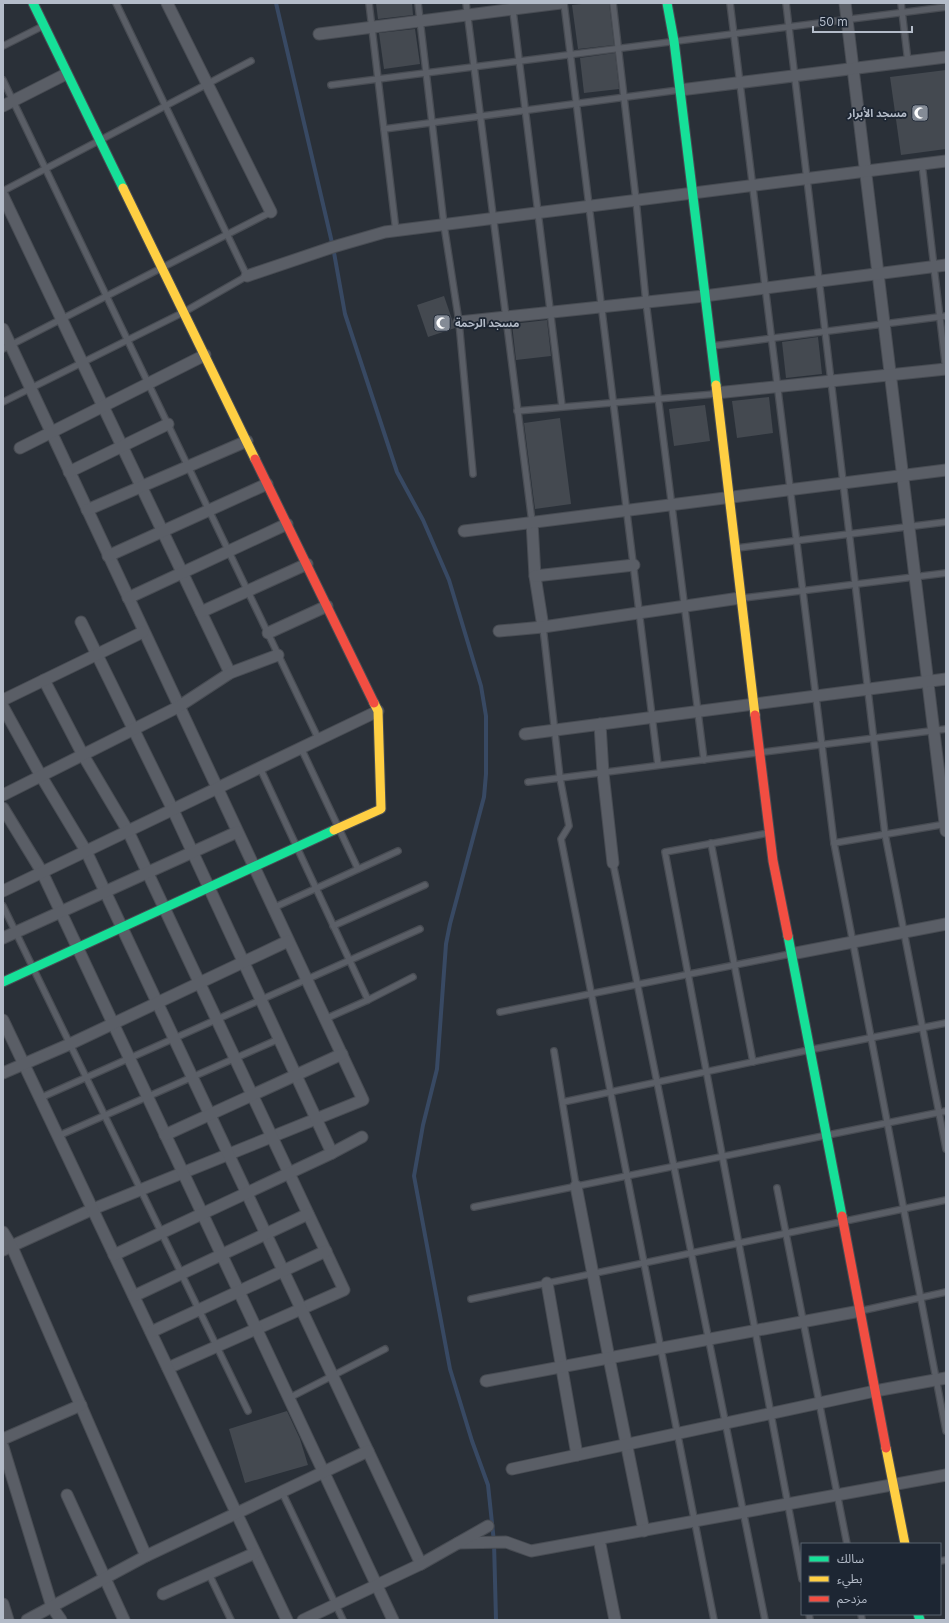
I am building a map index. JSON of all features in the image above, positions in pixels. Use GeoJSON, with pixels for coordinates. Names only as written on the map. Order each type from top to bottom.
{"type":"FeatureCollection","features":[{"type":"Feature","properties":{"kind":"street"},"geometry":{"type":"LineString","coordinates":[[3,982],[381,809],[378,711],[100,140],[66,74],[33,3]]}},
{"type":"Feature","properties":{"kind":"street"},"geometry":{"type":"LineString","coordinates":[[167,3],[271,212]]}},
{"type":"Feature","properties":{"kind":"street"},"geometry":{"type":"LineString","coordinates":[[319,34],[467,15],[513,6],[561,3]]}},
{"type":"Feature","properties":{"kind":"street"},"geometry":{"type":"LineString","coordinates":[[668,3],[680,90],[691,193],[773,861],[905,1543]]}},
{"type":"Feature","properties":{"kind":"street"},"geometry":{"type":"LineString","coordinates":[[845,3],[946,826]]}},
{"type":"Feature","properties":{"kind":"street"},"geometry":{"type":"LineString","coordinates":[[680,90],[946,57]]}},
{"type":"Feature","properties":{"kind":"street"},"geometry":{"type":"LineString","coordinates":[[3,106],[66,74]]}},
{"type":"Feature","properties":{"kind":"street"},"geometry":{"type":"LineString","coordinates":[[247,276],[333,247],[396,231],[946,161]]}},
{"type":"Feature","properties":{"kind":"street"},"geometry":{"type":"LineString","coordinates":[[3,196],[230,672]]}},
{"type":"Feature","properties":{"kind":"street"},"geometry":{"type":"LineString","coordinates":[[459,322],[704,296],[946,265]]}},
{"type":"Feature","properties":{"kind":"street"},"geometry":{"type":"LineString","coordinates":[[3,329],[7,347],[51,432],[216,789],[363,1100],[141,1190],[7,1248]]}},
{"type":"Feature","properties":{"kind":"street"},"geometry":{"type":"LineString","coordinates":[[20,448],[205,355]]}},
{"type":"Feature","properties":{"kind":"street"},"geometry":{"type":"LineString","coordinates":[[716,394],[946,369]]}},
{"type":"Feature","properties":{"kind":"street"},"geometry":{"type":"LineString","coordinates":[[69,472],[168,424]]}},
{"type":"Feature","properties":{"kind":"street"},"geometry":{"type":"LineString","coordinates":[[87,510],[247,441]]}},
{"type":"Feature","properties":{"kind":"street"},"geometry":{"type":"LineString","coordinates":[[464,531],[946,470]]}},
{"type":"Feature","properties":{"kind":"street"},"geometry":{"type":"LineString","coordinates":[[108,556],[268,484]]}},
{"type":"Feature","properties":{"kind":"street"},"geometry":{"type":"LineString","coordinates":[[532,522],[534,576],[543,627]]}},
{"type":"Feature","properties":{"kind":"street"},"geometry":{"type":"LineString","coordinates":[[128,598],[287,524]]}},
{"type":"Feature","properties":{"kind":"street"},"geometry":{"type":"LineString","coordinates":[[201,612],[307,564]]}},
{"type":"Feature","properties":{"kind":"street"},"geometry":{"type":"LineString","coordinates":[[534,576],[634,565]]}},
{"type":"Feature","properties":{"kind":"street"},"geometry":{"type":"LineString","coordinates":[[499,631],[543,627],[740,598]]}},
{"type":"Feature","properties":{"kind":"street"},"geometry":{"type":"LineString","coordinates":[[268,633],[327,606]]}},
{"type":"Feature","properties":{"kind":"street"},"geometry":{"type":"LineString","coordinates":[[81,622],[193,852],[332,1153]]}},
{"type":"Feature","properties":{"kind":"street"},"geometry":{"type":"LineString","coordinates":[[3,700],[143,632]]}},
{"type":"Feature","properties":{"kind":"street"},"geometry":{"type":"LineString","coordinates":[[3,794],[178,707],[230,672],[278,655]]}},
{"type":"Feature","properties":{"kind":"street"},"geometry":{"type":"LineString","coordinates":[[525,734],[946,679]]}},
{"type":"Feature","properties":{"kind":"street"},"geometry":{"type":"LineString","coordinates":[[44,680],[83,755],[128,831],[344,1290],[168,1368]]}},
{"type":"Feature","properties":{"kind":"street"},"geometry":{"type":"LineString","coordinates":[[3,707],[41,776],[86,851],[421,1564]]}},
{"type":"Feature","properties":{"kind":"street"},"geometry":{"type":"LineString","coordinates":[[3,891],[378,711]]}},
{"type":"Feature","properties":{"kind":"street"},"geometry":{"type":"LineString","coordinates":[[600,724],[603,773],[613,863]]}},
{"type":"Feature","properties":{"kind":"street"},"geometry":{"type":"LineString","coordinates":[[3,808],[42,872],[393,1620]]}},
{"type":"Feature","properties":{"kind":"street"},"geometry":{"type":"LineString","coordinates":[[3,938],[237,832]]}},
{"type":"Feature","properties":{"kind":"street"},"geometry":{"type":"LineString","coordinates":[[791,954],[946,924]]}},
{"type":"Feature","properties":{"kind":"street"},"geometry":{"type":"LineString","coordinates":[[3,1072],[23,1062],[70,1044],[288,941]]}},
{"type":"Feature","properties":{"kind":"street"},"geometry":{"type":"LineString","coordinates":[[3,1020],[287,1620]]}},
{"type":"Feature","properties":{"kind":"street"},"geometry":{"type":"LineString","coordinates":[[165,1135],[342,1054]]}},
{"type":"Feature","properties":{"kind":"street"},"geometry":{"type":"LineString","coordinates":[[114,1255],[332,1153],[362,1137]]}},
{"type":"Feature","properties":{"kind":"street"},"geometry":{"type":"LineString","coordinates":[[576,1186],[592,1274],[644,1530]]}},
{"type":"Feature","properties":{"kind":"street"},"geometry":{"type":"LineString","coordinates":[[134,1296],[308,1214]]}},
{"type":"Feature","properties":{"kind":"street"},"geometry":{"type":"LineString","coordinates":[[3,1232],[7,1248],[81,1405],[146,1556]]}},
{"type":"Feature","properties":{"kind":"street"},"geometry":{"type":"LineString","coordinates":[[151,1332],[326,1251]]}},
{"type":"Feature","properties":{"kind":"street"},"geometry":{"type":"LineString","coordinates":[[548,1283],[577,1455]]}},
{"type":"Feature","properties":{"kind":"street"},"geometry":{"type":"LineString","coordinates":[[486,1381],[860,1311]]}},
{"type":"Feature","properties":{"kind":"street"},"geometry":{"type":"LineString","coordinates":[[512,1468],[875,1391],[941,1379]]}},
{"type":"Feature","properties":{"kind":"street"},"geometry":{"type":"LineString","coordinates":[[3,1440],[81,1405]]}},
{"type":"Feature","properties":{"kind":"street"},"geometry":{"type":"LineString","coordinates":[[3,1446],[7,1473],[52,1607],[61,1620]]}},
{"type":"Feature","properties":{"kind":"street"},"geometry":{"type":"LineString","coordinates":[[32,1619],[146,1556],[368,1451]]}},
{"type":"Feature","properties":{"kind":"street"},"geometry":{"type":"LineString","coordinates":[[458,1543],[506,1542],[531,1551],[946,1475]]}},
{"type":"Feature","properties":{"kind":"street"},"geometry":{"type":"LineString","coordinates":[[67,1495],[124,1620]]}},
{"type":"Feature","properties":{"kind":"street"},"geometry":{"type":"LineString","coordinates":[[303,1620],[421,1564],[488,1526]]}},
{"type":"Feature","properties":{"kind":"street"},"geometry":{"type":"LineString","coordinates":[[599,1539],[615,1620]]}},
{"type":"Feature","properties":{"kind":"street"},"geometry":{"type":"LineString","coordinates":[[163,1594],[255,1553]]}},
{"type":"Feature","properties":{"kind":"street"},"geometry":{"type":"LineString","coordinates":[[3,1604],[8,1620]]}},
{"type":"Feature","properties":{"kind":"lane"},"geometry":{"type":"LineString","coordinates":[[3,402],[184,312],[247,276],[116,3]]}},
{"type":"Feature","properties":{"kind":"lane"},"geometry":{"type":"LineString","coordinates":[[369,3],[396,231]]}},
{"type":"Feature","properties":{"kind":"lane"},"geometry":{"type":"LineString","coordinates":[[418,3],[444,225],[459,322],[473,474]]}},
{"type":"Feature","properties":{"kind":"lane"},"geometry":{"type":"LineString","coordinates":[[466,3],[492,219],[532,522]]}},
{"type":"Feature","properties":{"kind":"lane"},"geometry":{"type":"LineString","coordinates":[[564,3],[658,765]]}},
{"type":"Feature","properties":{"kind":"lane"},"geometry":{"type":"LineString","coordinates":[[612,3],[636,200],[646,302],[704,760]]}},
{"type":"Feature","properties":{"kind":"lane"},"geometry":{"type":"LineString","coordinates":[[730,3],[834,843],[920,1298],[941,1379],[946,1431]]}},
{"type":"Feature","properties":{"kind":"lane"},"geometry":{"type":"LineString","coordinates":[[786,3],[885,834],[946,1148]]}},
{"type":"Feature","properties":{"kind":"lane"},"geometry":{"type":"LineString","coordinates":[[901,3],[908,62]]}},
{"type":"Feature","properties":{"kind":"lane"},"geometry":{"type":"LineString","coordinates":[[513,6],[562,406]]}},
{"type":"Feature","properties":{"kind":"lane"},"geometry":{"type":"LineString","coordinates":[[331,85],[946,7]]}},
{"type":"Feature","properties":{"kind":"lane"},"geometry":{"type":"LineString","coordinates":[[3,46],[43,25]]}},
{"type":"Feature","properties":{"kind":"lane"},"geometry":{"type":"LineString","coordinates":[[3,191],[251,61]]}},
{"type":"Feature","properties":{"kind":"lane"},"geometry":{"type":"LineString","coordinates":[[3,80],[318,740]]}},
{"type":"Feature","properties":{"kind":"lane"},"geometry":{"type":"LineString","coordinates":[[384,129],[680,90]]}},
{"type":"Feature","properties":{"kind":"lane"},"geometry":{"type":"LineString","coordinates":[[922,164],[934,267],[943,316],[946,369]]}},
{"type":"Feature","properties":{"kind":"lane"},"geometry":{"type":"LineString","coordinates":[[7,347],[271,212]]}},
{"type":"Feature","properties":{"kind":"lane"},"geometry":{"type":"LineString","coordinates":[[710,346],[943,316]]}},
{"type":"Feature","properties":{"kind":"lane"},"geometry":{"type":"LineString","coordinates":[[517,411],[716,394]]}},
{"type":"Feature","properties":{"kind":"lane"},"geometry":{"type":"LineString","coordinates":[[734,549],[946,522]]}},
{"type":"Feature","properties":{"kind":"lane"},"geometry":{"type":"LineString","coordinates":[[740,598],[946,573]]}},
{"type":"Feature","properties":{"kind":"lane"},"geometry":{"type":"LineString","coordinates":[[543,627],[560,778],[569,826],[561,839],[714,1620]]}},
{"type":"Feature","properties":{"kind":"lane"},"geometry":{"type":"LineString","coordinates":[[528,782],[946,729]]}},
{"type":"Feature","properties":{"kind":"lane"},"geometry":{"type":"LineString","coordinates":[[302,748],[358,869]]}},
{"type":"Feature","properties":{"kind":"lane"},"geometry":{"type":"LineString","coordinates":[[260,768],[368,1000]]}},
{"type":"Feature","properties":{"kind":"lane"},"geometry":{"type":"LineString","coordinates":[[834,843],[885,834],[946,826]]}},
{"type":"Feature","properties":{"kind":"lane"},"geometry":{"type":"LineString","coordinates":[[769,833],[665,852],[801,1574]]}},
{"type":"Feature","properties":{"kind":"lane"},"geometry":{"type":"LineString","coordinates":[[711,843],[753,1062]]}},
{"type":"Feature","properties":{"kind":"lane"},"geometry":{"type":"LineString","coordinates":[[273,908],[398,851]]}},
{"type":"Feature","properties":{"kind":"lane"},"geometry":{"type":"LineString","coordinates":[[613,863],[765,1620]]}},
{"type":"Feature","properties":{"kind":"lane"},"geometry":{"type":"LineString","coordinates":[[333,926],[425,885]]}},
{"type":"Feature","properties":{"kind":"lane"},"geometry":{"type":"LineString","coordinates":[[3,906],[248,1411]]}},
{"type":"Feature","properties":{"kind":"lane"},"geometry":{"type":"LineString","coordinates":[[40,1098],[420,930]]}},
{"type":"Feature","properties":{"kind":"lane"},"geometry":{"type":"LineString","coordinates":[[500,1012],[791,954]]}},
{"type":"Feature","properties":{"kind":"lane"},"geometry":{"type":"LineString","coordinates":[[325,1019],[368,1000],[413,977]]}},
{"type":"Feature","properties":{"kind":"lane"},"geometry":{"type":"LineString","coordinates":[[563,1102],[809,1050],[946,1023]]}},
{"type":"Feature","properties":{"kind":"lane"},"geometry":{"type":"LineString","coordinates":[[58,1136],[279,1039]]}},
{"type":"Feature","properties":{"kind":"lane"},"geometry":{"type":"LineString","coordinates":[[554,1052],[576,1186]]}},
{"type":"Feature","properties":{"kind":"lane"},"geometry":{"type":"LineString","coordinates":[[474,1207],[825,1134],[946,1111]]}},
{"type":"Feature","properties":{"kind":"lane"},"geometry":{"type":"LineString","coordinates":[[777,1188],[847,1543]]}},
{"type":"Feature","properties":{"kind":"lane"},"geometry":{"type":"LineString","coordinates":[[471,1299],[946,1200]]}},
{"type":"Feature","properties":{"kind":"lane"},"geometry":{"type":"LineString","coordinates":[[860,1311],[946,1292]]}},
{"type":"Feature","properties":{"kind":"lane"},"geometry":{"type":"LineString","coordinates":[[289,1398],[384,1349]]}},
{"type":"Feature","properties":{"kind":"lane"},"geometry":{"type":"LineString","coordinates":[[282,1492],[343,1620]]}},
{"type":"Feature","properties":{"kind":"lane"},"geometry":{"type":"LineString","coordinates":[[209,1574],[231,1620]]}},
{"type":"Feature","properties":{"kind":"building"},"geometry":{"type":"Polygon","coordinates":[[[376,3],[412,3],[413,15],[378,19],[376,3]]]}},
{"type":"Feature","properties":{"kind":"building"},"geometry":{"type":"Polygon","coordinates":[[[609,3],[614,45],[578,49],[572,5],[609,3]]]}},
{"type":"Feature","properties":{"kind":"building"},"geometry":{"type":"Polygon","coordinates":[[[415,29],[420,64],[384,69],[379,33],[415,29]]]}},
{"type":"Feature","properties":{"kind":"building"},"geometry":{"type":"Polygon","coordinates":[[[615,53],[619,89],[584,93],[580,58],[615,53]]]}},
{"type":"Feature","properties":{"kind":"building","name":"مسجد الأبرار"},"geometry":{"type":"Polygon","coordinates":[[[946,70],[946,149],[901,155],[890,77],[946,70]]]}},
{"type":"Feature","properties":{"kind":"building"},"geometry":{"type":"Polygon","coordinates":[[[444,296],[455,328],[428,337],[417,305],[444,296]]]}},
{"type":"Feature","properties":{"kind":"building"},"geometry":{"type":"Polygon","coordinates":[[[547,320],[551,356],[516,360],[512,324],[547,320]]]}},
{"type":"Feature","properties":{"kind":"building"},"geometry":{"type":"Polygon","coordinates":[[[818,337],[822,374],[786,378],[782,342],[818,337]]]}},
{"type":"Feature","properties":{"kind":"building"},"geometry":{"type":"Polygon","coordinates":[[[769,397],[773,433],[737,438],[732,401],[769,397]]]}},
{"type":"Feature","properties":{"kind":"building"},"geometry":{"type":"Polygon","coordinates":[[[705,405],[710,441],[674,446],[669,409],[705,405]]]}},
{"type":"Feature","properties":{"kind":"building"},"geometry":{"type":"Polygon","coordinates":[[[560,418],[571,504],[535,509],[524,423],[560,418]]]}},
{"type":"Feature","properties":{"kind":"building"},"geometry":{"type":"Polygon","coordinates":[[[287,1411],[300,1439],[308,1465],[245,1483],[229,1429],[287,1411]]]}},
{"type":"Feature","properties":{"kind":"waterway"},"geometry":{"type":"LineString","coordinates":[[276,3],[333,247],[345,314],[397,472],[423,520],[449,580],[481,686],[486,716],[486,774],[484,797],[446,944],[437,1069],[423,1125],[414,1176],[450,1369],[472,1441],[488,1485],[494,1542],[496,1620]]}},
{"type":"Feature","properties":{"kind":"traffic: fast"},"geometry":{"type":"LineString","coordinates":[[33,3],[123,188]]}},
{"type":"Feature","properties":{"kind":"traffic: fast"},"geometry":{"type":"LineString","coordinates":[[667,3],[674,41],[716,385]]}},
{"type":"Feature","properties":{"kind":"traffic: fast"},"geometry":{"type":"LineString","coordinates":[[3,982],[334,830]]}},
{"type":"Feature","properties":{"kind":"traffic: fast"},"geometry":{"type":"LineString","coordinates":[[788,936],[842,1216]]}},
{"type":"Feature","properties":{"kind":"traffic: fast"},"geometry":{"type":"LineString","coordinates":[[918,1615],[920,1620]]}},
{"type":"Feature","properties":{"kind":"traffic: slow"},"geometry":{"type":"LineString","coordinates":[[123,188],[255,459]]}},
{"type":"Feature","properties":{"kind":"traffic: slow"},"geometry":{"type":"LineString","coordinates":[[716,385],[755,715]]}},
{"type":"Feature","properties":{"kind":"traffic: slow"},"geometry":{"type":"LineString","coordinates":[[334,830],[381,809],[378,711],[374,703]]}},
{"type":"Feature","properties":{"kind":"traffic: slow"},"geometry":{"type":"LineString","coordinates":[[886,1448],[905,1543]]}},
{"type":"Feature","properties":{"kind":"traffic: jam"},"geometry":{"type":"LineString","coordinates":[[255,459],[374,703]]}},
{"type":"Feature","properties":{"kind":"traffic: jam"},"geometry":{"type":"LineString","coordinates":[[755,715],[773,861],[788,936]]}},
{"type":"Feature","properties":{"kind":"traffic: jam"},"geometry":{"type":"LineString","coordinates":[[842,1216],[886,1448]]}},
{"type":"Feature","properties":{"kind":"place","name":"مسجد الأبرار"},"geometry":{"type":"Point","coordinates":[920,113]}},
{"type":"Feature","properties":{"kind":"place","name":"مسجد الرحمة"},"geometry":{"type":"Point","coordinates":[442,323]}}]}
